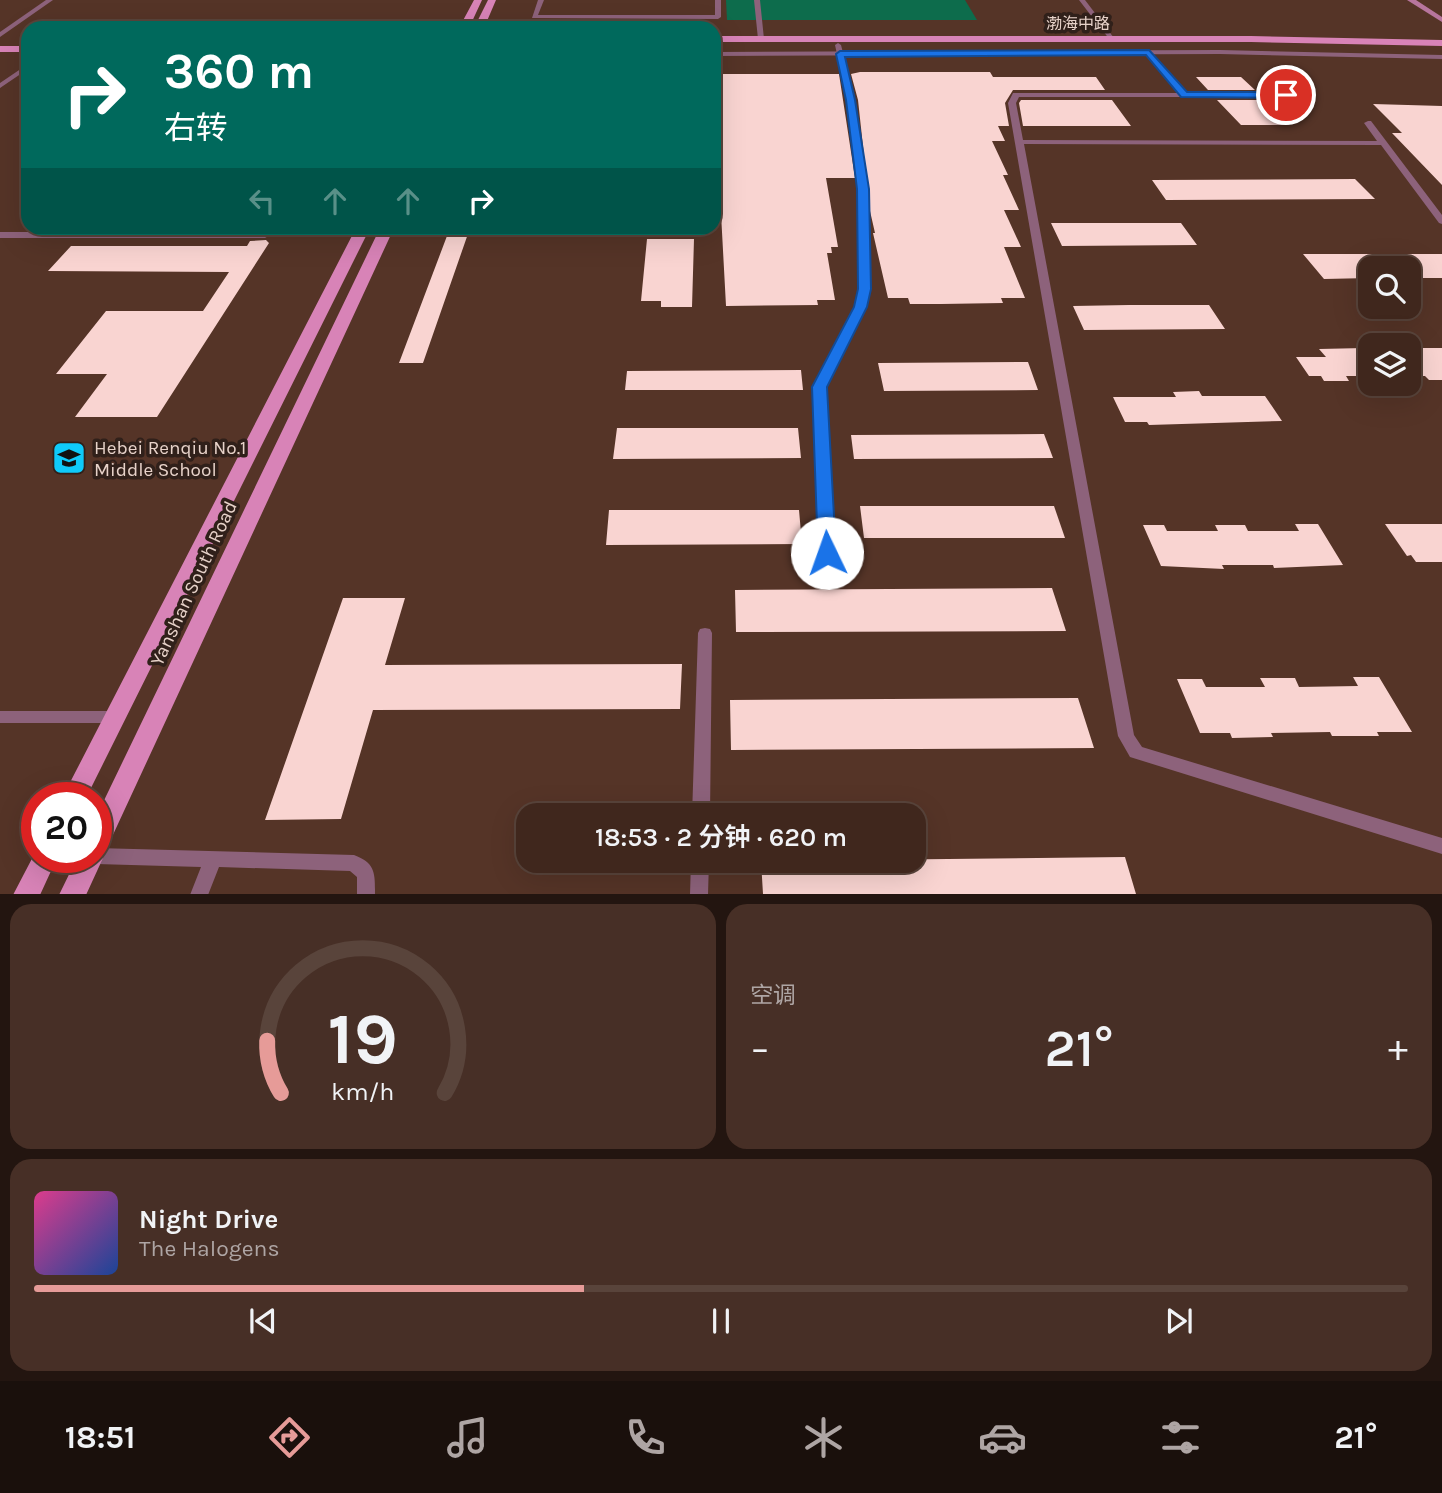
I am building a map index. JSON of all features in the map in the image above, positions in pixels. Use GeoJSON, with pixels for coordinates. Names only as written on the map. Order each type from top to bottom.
{"type":"FeatureCollection","features":[{"type":"Feature","properties":{"kind":"main road"},"geometry":{"type":"LineString","coordinates":[[468,21],[478,0]]}},
{"type":"Feature","properties":{"kind":"main road"},"geometry":{"type":"LineString","coordinates":[[482,21],[492,0]]}},
{"type":"Feature","properties":{"kind":"main road"},"geometry":{"type":"LineString","coordinates":[[1411,0],[1442,20]]}},
{"type":"Feature","properties":{"kind":"main road"},"geometry":{"type":"LineString","coordinates":[[1424,0],[1442,11]]}},
{"type":"Feature","properties":{"kind":"main road","name":"渤海中路"},"geometry":{"type":"LineString","coordinates":[[721,39],[1112,38],[1442,43]]}},
{"type":"Feature","properties":{"kind":"main road"},"geometry":{"type":"LineString","coordinates":[[0,42],[21,42]]}},
{"type":"Feature","properties":{"kind":"main road","name":"渤海中路"},"geometry":{"type":"LineString","coordinates":[[721,46],[839,50],[1257,45],[1442,49]]}},
{"type":"Feature","properties":{"kind":"main road"},"geometry":{"type":"LineString","coordinates":[[0,49],[21,49]]}},
{"type":"Feature","properties":{"kind":"main road","name":"Yanshan South Road"},"geometry":{"type":"LineString","coordinates":[[82,782],[359,235]]}},
{"type":"Feature","properties":{"kind":"main road","name":"Yanshan South Road"},"geometry":{"type":"LineString","coordinates":[[112,810],[384,235]]}},
{"type":"Feature","properties":{"kind":"main road"},"geometry":{"type":"LineString","coordinates":[[26,894],[36,873]]}},
{"type":"Feature","properties":{"kind":"main road"},"geometry":{"type":"LineString","coordinates":[[72,894],[82,873]]}},
{"type":"Feature","properties":{"kind":"street"},"geometry":{"type":"LineString","coordinates":[[721,54],[839,50],[1442,57]]}},
{"type":"Feature","properties":{"kind":"lane"},"geometry":{"type":"LineString","coordinates":[[0,35],[50,0]]}},
{"type":"Feature","properties":{"kind":"lane"},"geometry":{"type":"LineString","coordinates":[[541,0],[534,17],[718,17],[718,0]]}},
{"type":"Feature","properties":{"kind":"lane"},"geometry":{"type":"LineString","coordinates":[[757,0],[761,39]]}},
{"type":"Feature","properties":{"kind":"lane"},"geometry":{"type":"LineString","coordinates":[[1082,0],[1112,38]]}},
{"type":"Feature","properties":{"kind":"lane"},"geometry":{"type":"LineString","coordinates":[[661,21],[662,17]]}},
{"type":"Feature","properties":{"kind":"lane"},"geometry":{"type":"LineString","coordinates":[[827,553],[820,387],[860,307],[864,289],[863,189],[850,100],[839,50]]}},
{"type":"Feature","properties":{"kind":"lane"},"geometry":{"type":"LineString","coordinates":[[1149,53],[1184,95]]}},
{"type":"Feature","properties":{"kind":"lane"},"geometry":{"type":"LineString","coordinates":[[0,86],[21,71]]}},
{"type":"Feature","properties":{"kind":"lane"},"geometry":{"type":"LineString","coordinates":[[1312,95],[1016,95],[1012,103],[1126,736],[1136,752],[1442,846]]}},
{"type":"Feature","properties":{"kind":"lane"},"geometry":{"type":"LineString","coordinates":[[1368,123],[1442,221]]}},
{"type":"Feature","properties":{"kind":"lane"},"geometry":{"type":"LineString","coordinates":[[1019,142],[1383,143]]}},
{"type":"Feature","properties":{"kind":"lane"},"geometry":{"type":"LineString","coordinates":[[0,235],[265,235]]}},
{"type":"Feature","properties":{"kind":"lane"},"geometry":{"type":"LineString","coordinates":[[701,803],[705,633]]}},
{"type":"Feature","properties":{"kind":"lane"},"geometry":{"type":"LineString","coordinates":[[0,717],[116,717]]}},
{"type":"Feature","properties":{"kind":"lane"},"geometry":{"type":"LineString","coordinates":[[112,856],[354,863],[366,873],[366,894]]}},
{"type":"Feature","properties":{"kind":"lane"},"geometry":{"type":"LineString","coordinates":[[199,894],[213,859]]}},
{"type":"Feature","properties":{"kind":"lane"},"geometry":{"type":"LineString","coordinates":[[699,873],[699,894]]}},
{"type":"Feature","properties":{"kind":"green space"},"geometry":{"type":"Polygon","coordinates":[[[726,0],[965,0],[977,20],[727,20],[726,0]]]}},
{"type":"Feature","properties":{"kind":"building"},"geometry":{"type":"Polygon","coordinates":[[[990,72],[993,77],[1096,77],[1105,90],[1013,90],[1005,103],[1009,126],[998,126],[1005,141],[992,141],[1008,175],[1003,175],[1019,210],[1004,210],[1021,247],[1004,247],[1025,298],[1001,298],[1003,303],[910,304],[908,298],[888,298],[873,233],[858,100],[851,74],[990,72]]]}},
{"type":"Feature","properties":{"kind":"building"},"geometry":{"type":"Polygon","coordinates":[[[721,74],[839,74],[855,178],[826,178],[838,247],[831,247],[832,253],[827,253],[835,300],[817,300],[818,305],[726,306],[721,214],[721,74]]]}},
{"type":"Feature","properties":{"kind":"building"},"geometry":{"type":"Polygon","coordinates":[[[1196,77],[1241,77],[1255,90],[1208,90],[1196,77]]]}},
{"type":"Feature","properties":{"kind":"building"},"geometry":{"type":"Polygon","coordinates":[[[1021,100],[1112,100],[1131,126],[1023,126],[1019,103],[1021,100]]]}},
{"type":"Feature","properties":{"kind":"building"},"geometry":{"type":"Polygon","coordinates":[[[1217,100],[1264,100],[1290,125],[1241,125],[1217,100]]]}},
{"type":"Feature","properties":{"kind":"building"},"geometry":{"type":"Polygon","coordinates":[[[1373,104],[1442,106],[1442,185],[1392,133],[1402,133],[1373,104]]]}},
{"type":"Feature","properties":{"kind":"building"},"geometry":{"type":"Polygon","coordinates":[[[1355,179],[1375,199],[1166,200],[1152,180],[1355,179]]]}},
{"type":"Feature","properties":{"kind":"building"},"geometry":{"type":"Polygon","coordinates":[[[1051,223],[1181,223],[1197,245],[1062,246],[1051,223]]]}},
{"type":"Feature","properties":{"kind":"building"},"geometry":{"type":"Polygon","coordinates":[[[447,235],[468,235],[423,363],[399,363],[447,235]]]}},
{"type":"Feature","properties":{"kind":"building"},"geometry":{"type":"Polygon","coordinates":[[[647,239],[694,239],[692,307],[661,307],[661,301],[641,301],[647,239]]]}},
{"type":"Feature","properties":{"kind":"building"},"geometry":{"type":"Polygon","coordinates":[[[266,240],[269,243],[157,417],[75,417],[107,374],[56,374],[106,311],[203,311],[229,272],[48,271],[71,246],[247,246],[250,241],[266,240]]]}},
{"type":"Feature","properties":{"kind":"building"},"geometry":{"type":"Polygon","coordinates":[[[1303,254],[1442,254],[1442,278],[1421,278],[1421,256],[1358,256],[1358,278],[1324,279],[1303,254]]]}},
{"type":"Feature","properties":{"kind":"building"},"geometry":{"type":"Polygon","coordinates":[[[1209,305],[1225,329],[1084,330],[1073,306],[1209,305]]]}},
{"type":"Feature","properties":{"kind":"building"},"geometry":{"type":"Polygon","coordinates":[[[1358,348],[1358,376],[1346,376],[1349,381],[1324,381],[1321,376],[1309,376],[1296,357],[1326,357],[1319,349],[1358,348]]]}},
{"type":"Feature","properties":{"kind":"building"},"geometry":{"type":"Polygon","coordinates":[[[1421,348],[1442,348],[1442,380],[1429,380],[1421,376],[1421,348]]]}},
{"type":"Feature","properties":{"kind":"building"},"geometry":{"type":"Polygon","coordinates":[[[1028,362],[1038,390],[884,391],[878,363],[1028,362]]]}},
{"type":"Feature","properties":{"kind":"building"},"geometry":{"type":"Polygon","coordinates":[[[801,370],[803,390],[625,390],[627,371],[801,370]]]}},
{"type":"Feature","properties":{"kind":"building"},"geometry":{"type":"Polygon","coordinates":[[[1199,391],[1202,396],[1265,396],[1282,421],[1149,425],[1147,422],[1125,422],[1113,397],[1176,397],[1173,392],[1199,391]]]}},
{"type":"Feature","properties":{"kind":"building"},"geometry":{"type":"Polygon","coordinates":[[[617,428],[798,428],[801,458],[613,459],[617,428]]]}},
{"type":"Feature","properties":{"kind":"building"},"geometry":{"type":"Polygon","coordinates":[[[1044,434],[1053,458],[854,459],[851,435],[1044,434]]]}},
{"type":"Feature","properties":{"kind":"building"},"geometry":{"type":"Polygon","coordinates":[[[860,506],[1054,506],[1065,538],[864,538],[860,506]]]}},
{"type":"Feature","properties":{"kind":"building"},"geometry":{"type":"Polygon","coordinates":[[[609,510],[799,510],[802,544],[606,545],[609,510]]]}},
{"type":"Feature","properties":{"kind":"building"},"geometry":{"type":"Polygon","coordinates":[[[1295,524],[1318,524],[1343,565],[1274,568],[1273,565],[1222,565],[1224,569],[1161,566],[1143,525],[1164,525],[1167,531],[1218,531],[1215,525],[1245,525],[1248,531],[1299,531],[1295,524]]]}},
{"type":"Feature","properties":{"kind":"building"},"geometry":{"type":"Polygon","coordinates":[[[1385,524],[1442,524],[1442,562],[1416,562],[1411,555],[1407,556],[1385,524]]]}},
{"type":"Feature","properties":{"kind":"building"},"geometry":{"type":"Polygon","coordinates":[[[1052,588],[1066,631],[736,632],[735,590],[1052,588]]]}},
{"type":"Feature","properties":{"kind":"building"},"geometry":{"type":"Polygon","coordinates":[[[343,598],[405,598],[385,665],[682,664],[680,709],[373,710],[341,819],[265,820],[343,598]]]}},
{"type":"Feature","properties":{"kind":"building"},"geometry":{"type":"Polygon","coordinates":[[[1353,677],[1379,677],[1412,732],[1377,732],[1379,736],[1332,736],[1330,732],[1271,733],[1273,737],[1232,738],[1230,733],[1200,733],[1177,679],[1202,679],[1206,687],[1265,687],[1260,678],[1295,678],[1299,687],[1358,686],[1353,677]]]}},
{"type":"Feature","properties":{"kind":"building"},"geometry":{"type":"Polygon","coordinates":[[[1078,698],[1094,748],[731,750],[730,700],[1078,698]]]}},
{"type":"Feature","properties":{"kind":"building"},"geometry":{"type":"Polygon","coordinates":[[[1125,857],[1136,894],[763,894],[762,873],[926,873],[926,859],[1125,857]]]}},
{"type":"Feature","properties":{"kind":"place","name":"Hebei Renqiu No.1 Middle School"},"geometry":{"type":"Point","coordinates":[69,458]}},
{"type":"Feature","properties":{"kind":"route"},"geometry":{"type":"LineString","coordinates":[[827,553],[820,387],[827,368],[860,307],[864,289],[863,189],[850,100],[840,54],[1149,53],[1184,95],[1286,95]]}}]}
